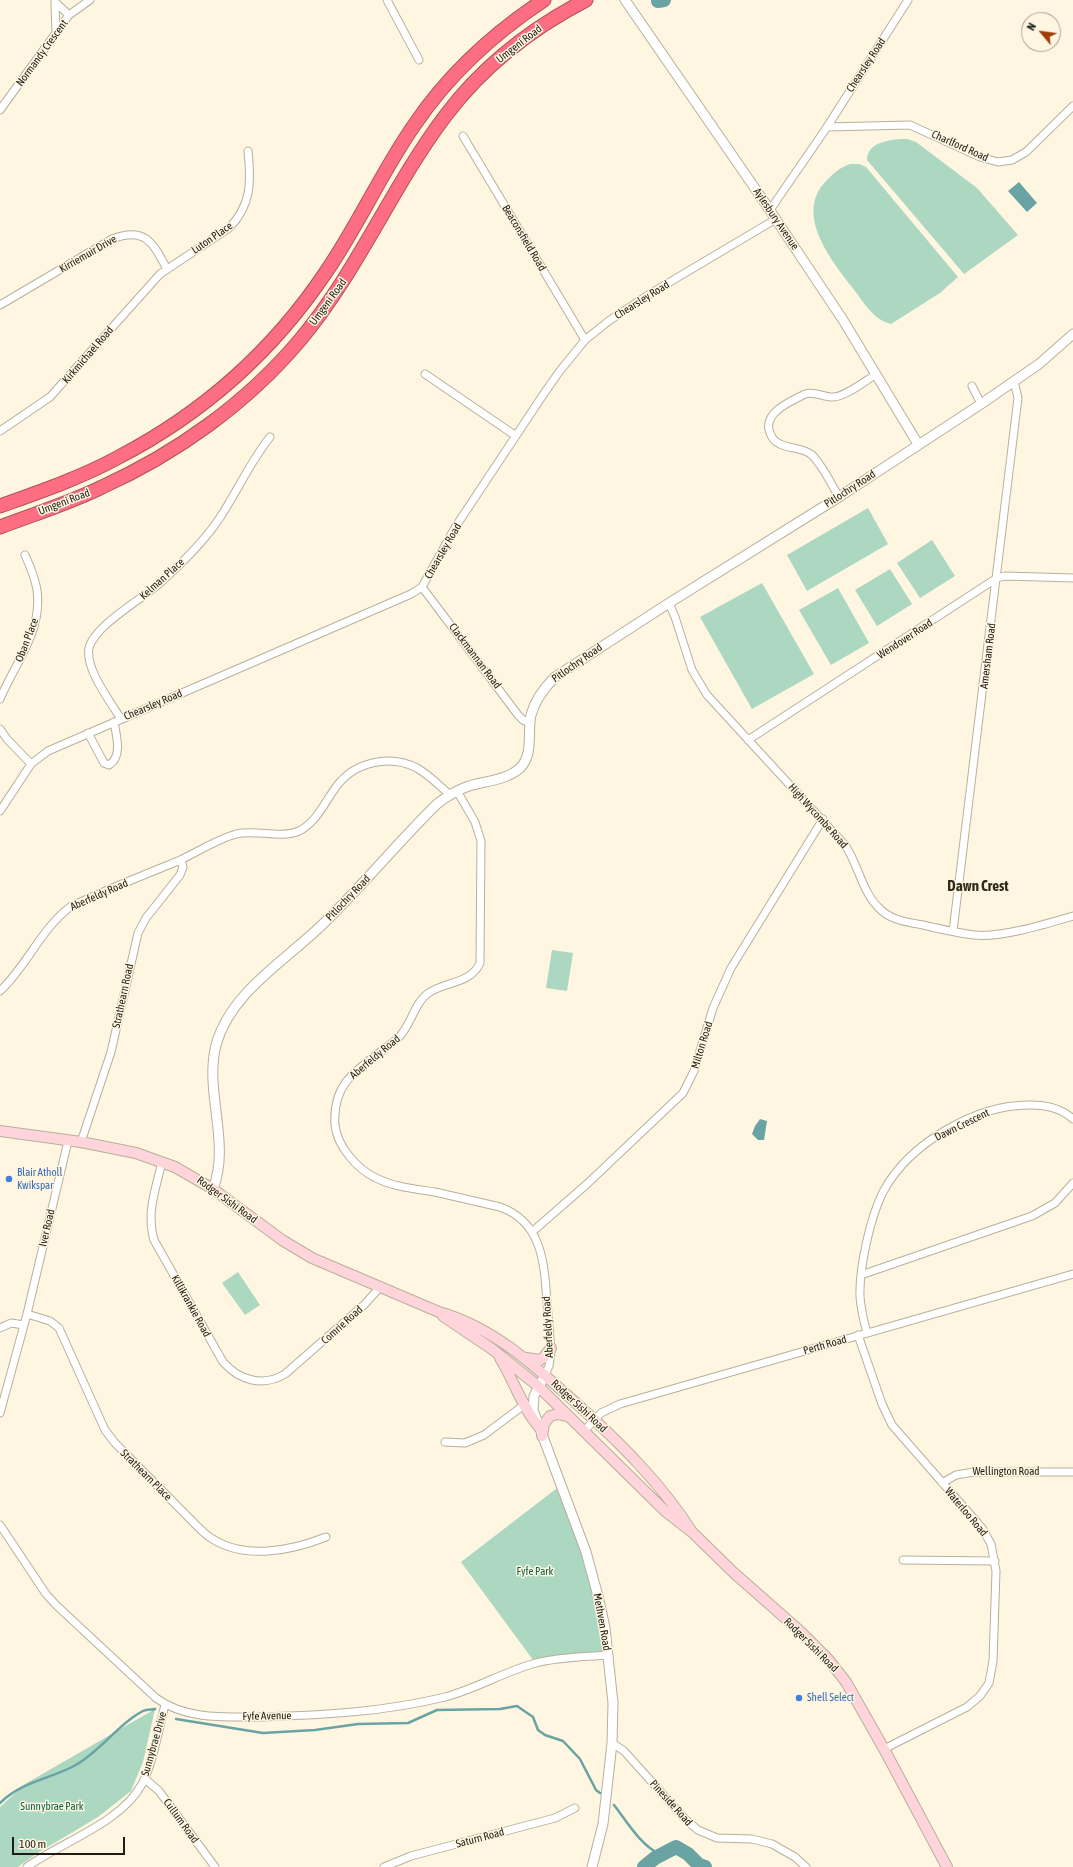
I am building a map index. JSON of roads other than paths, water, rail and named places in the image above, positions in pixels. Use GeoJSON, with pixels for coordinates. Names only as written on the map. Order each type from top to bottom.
{"type":"FeatureCollection","features":[{"type":"Feature","properties":{"kind":"highway","name":"Umgeni Road"},"geometry":{"type":"LineString","coordinates":[[0,506],[44,490],[116,459],[152,438],[204,404],[252,362],[275,339],[293,317],[327,270],[415,123],[435,97],[457,71],[495,36],[544,0]]}},
{"type":"Feature","properties":{"kind":"highway","name":"Umgeni Road"},"geometry":{"type":"LineString","coordinates":[[0,527],[101,488],[133,472],[190,438],[240,400],[280,362],[321,313],[365,246],[418,156],[446,114],[461,96],[478,78],[521,40],[549,21],[586,0]]}},
{"type":"Feature","properties":{"kind":"main road","name":"Rodger Sishi Road"},"geometry":{"type":"LineString","coordinates":[[0,1131],[81,1142],[136,1152],[188,1172],[213,1188],[282,1240],[312,1258],[480,1328],[523,1357],[545,1375],[628,1452],[669,1500],[692,1532]]}},
{"type":"Feature","properties":{"kind":"main road","name":"Rodger Sishi Road"},"geometry":{"type":"LineString","coordinates":[[439,1312],[448,1320],[495,1351],[538,1386],[665,1511],[692,1532],[828,1659],[846,1682],[884,1749],[947,1867]]}},
{"type":"Feature","properties":{"kind":"main road"},"geometry":{"type":"LineString","coordinates":[[523,1357],[533,1360],[540,1360],[551,1348]]}},
{"type":"Feature","properties":{"kind":"main road"},"geometry":{"type":"LineString","coordinates":[[495,1351],[514,1382],[524,1405],[541,1432]]}},
{"type":"Feature","properties":{"kind":"main road"},"geometry":{"type":"LineString","coordinates":[[541,1432],[544,1424],[550,1416],[558,1414],[568,1416]]}},
{"type":"Feature","properties":{"kind":"street","name":"Normandy Crescent"},"geometry":{"type":"LineString","coordinates":[[0,110],[69,15],[90,0]]}},
{"type":"Feature","properties":{"kind":"street"},"geometry":{"type":"LineString","coordinates":[[387,0],[419,60]]}},
{"type":"Feature","properties":{"kind":"street","name":"Aylesbury Avenue"},"geometry":{"type":"LineString","coordinates":[[625,0],[770,210],[843,320],[918,444]]}},
{"type":"Feature","properties":{"kind":"street","name":"Chearsley Road"},"geometry":{"type":"LineString","coordinates":[[770,210],[827,127],[908,0]]}},
{"type":"Feature","properties":{"kind":"street"},"geometry":{"type":"LineString","coordinates":[[55,1],[69,15]]}},
{"type":"Feature","properties":{"kind":"street"},"geometry":{"type":"LineString","coordinates":[[55,1],[56,33]]}},
{"type":"Feature","properties":{"kind":"street","name":"Charlford Road"},"geometry":{"type":"LineString","coordinates":[[827,127],[910,124],[989,160],[1006,161],[1019,157],[1026,152],[1073,106]]}},
{"type":"Feature","properties":{"kind":"street","name":"Beaconsfield Road"},"geometry":{"type":"LineString","coordinates":[[463,136],[585,340]]}},
{"type":"Feature","properties":{"kind":"street","name":"Luton Place"},"geometry":{"type":"LineString","coordinates":[[166,269],[229,228],[242,213],[249,190],[248,151]]}},
{"type":"Feature","properties":{"kind":"street","name":"Chearsley Road"},"geometry":{"type":"LineString","coordinates":[[0,811],[31,764],[48,751],[405,596],[422,587],[456,526],[559,372],[585,340],[610,320],[653,292],[776,219]]}},
{"type":"Feature","properties":{"kind":"street","name":"Kirriemuir Drive"},"geometry":{"type":"LineString","coordinates":[[0,305],[112,239],[124,235],[136,234],[146,238],[158,253],[166,269]]}},
{"type":"Feature","properties":{"kind":"street","name":"Kirkmichael Road"},"geometry":{"type":"LineString","coordinates":[[0,431],[50,397],[151,282],[166,269]]}},
{"type":"Feature","properties":{"kind":"street","name":"Pitlochry Road"},"geometry":{"type":"LineString","coordinates":[[213,1188],[217,1179],[220,1161],[213,1084],[214,1056],[219,1036],[231,1012],[254,986],[324,923],[437,804],[453,793],[505,777],[521,767],[528,754],[530,723],[538,697],[555,676],[839,497],[981,404],[1039,364],[1073,334]]}},
{"type":"Feature","properties":{"kind":"street"},"geometry":{"type":"LineString","coordinates":[[425,374],[516,436]]}},
{"type":"Feature","properties":{"kind":"street"},"geometry":{"type":"LineString","coordinates":[[839,497],[812,456],[804,450],[784,446],[776,442],[770,434],[769,424],[772,416],[777,410],[805,394],[810,392],[828,396],[838,396],[875,375]]}},
{"type":"Feature","properties":{"kind":"street","name":"Amersham Road"},"geometry":{"type":"LineString","coordinates":[[954,931],[1018,398],[1014,381]]}},
{"type":"Feature","properties":{"kind":"street"},"geometry":{"type":"LineString","coordinates":[[972,386],[981,404]]}},
{"type":"Feature","properties":{"kind":"street","name":"Kelman Place"},"geometry":{"type":"LineString","coordinates":[[117,720],[90,667],[88,656],[91,643],[102,629],[172,572],[209,533],[270,437]]}},
{"type":"Feature","properties":{"kind":"street","name":"Oban Place"},"geometry":{"type":"LineString","coordinates":[[0,699],[25,650],[37,614],[37,589],[25,555]]}},
{"type":"Feature","properties":{"kind":"street","name":"Wendover Road"},"geometry":{"type":"LineString","coordinates":[[748,740],[997,578],[1004,576],[1073,578]]}},
{"type":"Feature","properties":{"kind":"street","name":"Clackmannan Road"},"geometry":{"type":"LineString","coordinates":[[422,587],[518,715],[523,720],[530,723]]}},
{"type":"Feature","properties":{"kind":"street","name":"High Wycombe Road"},"geometry":{"type":"LineString","coordinates":[[669,603],[696,679],[713,703],[822,819],[851,854],[871,896],[879,909],[900,920],[975,935],[993,935],[1073,916]]}},
{"type":"Feature","properties":{"kind":"street"},"geometry":{"type":"LineString","coordinates":[[88,733],[104,763],[109,765],[115,759],[117,750],[117,720]]}},
{"type":"Feature","properties":{"kind":"street"},"geometry":{"type":"LineString","coordinates":[[0,729],[7,739],[31,764]]}},
{"type":"Feature","properties":{"kind":"street","name":"Aberfeldy Road"},"geometry":{"type":"LineString","coordinates":[[0,991],[46,929],[58,916],[70,907],[180,860],[218,841],[240,834],[289,834],[299,830],[313,820],[343,779],[358,768],[374,762],[398,762],[416,768],[453,793],[475,822],[480,841],[480,963],[468,977],[432,991],[424,996],[402,1035],[351,1076],[342,1088],[338,1097],[335,1114],[335,1129],[340,1143],[350,1156],[361,1168],[375,1178],[399,1186],[500,1207],[520,1217],[532,1232],[543,1256],[551,1348],[549,1366],[545,1375]]}},
{"type":"Feature","properties":{"kind":"street","name":"Milton Road"},"geometry":{"type":"LineString","coordinates":[[532,1232],[587,1184],[683,1093],[694,1071],[713,1008],[731,968],[822,819]]}},
{"type":"Feature","properties":{"kind":"street","name":"Strathearn Road"},"geometry":{"type":"LineString","coordinates":[[81,1142],[111,1052],[138,933],[146,918],[180,875],[183,868],[180,860]]}},
{"type":"Feature","properties":{"kind":"street","name":"Dawn Crescent"},"geometry":{"type":"LineString","coordinates":[[867,1333],[860,1299],[861,1275],[874,1214],[880,1198],[896,1172],[922,1146],[951,1128],[994,1109],[1022,1105],[1050,1106],[1073,1119]]}},
{"type":"Feature","properties":{"kind":"street","name":"Iver Road"},"geometry":{"type":"LineString","coordinates":[[0,1413],[27,1314],[68,1141]]}},
{"type":"Feature","properties":{"kind":"street","name":"Killikrankie Road"},"geometry":{"type":"LineString","coordinates":[[162,1162],[150,1215],[151,1230],[159,1249],[223,1362],[239,1376],[263,1381],[278,1378],[302,1361]]}},
{"type":"Feature","properties":{"kind":"street"},"geometry":{"type":"LineString","coordinates":[[861,1275],[1032,1216],[1055,1203],[1073,1183]]}},
{"type":"Feature","properties":{"kind":"street","name":"Perth Road"},"geometry":{"type":"LineString","coordinates":[[584,1431],[594,1420],[607,1410],[620,1404],[1073,1274]]}},
{"type":"Feature","properties":{"kind":"street","name":"Comrie Road"},"geometry":{"type":"LineString","coordinates":[[302,1361],[364,1305],[381,1286]]}},
{"type":"Feature","properties":{"kind":"street","name":"Strathearn Place"},"geometry":{"type":"LineString","coordinates":[[27,1314],[50,1321],[59,1328],[105,1430],[115,1443],[191,1520],[211,1538],[223,1544],[256,1552],[310,1543],[326,1537]]}},
{"type":"Feature","properties":{"kind":"street"},"geometry":{"type":"LineString","coordinates":[[0,1328],[11,1323],[24,1325]]}},
{"type":"Feature","properties":{"kind":"street","name":"Waterloo Road"},"geometry":{"type":"LineString","coordinates":[[858,1336],[886,1414],[898,1434],[942,1482],[988,1536],[995,1561],[996,1616],[993,1669],[985,1689],[968,1707],[884,1749]]}},
{"type":"Feature","properties":{"kind":"street","name":"Methven Road"},"geometry":{"type":"LineString","coordinates":[[545,1375],[538,1386],[532,1402],[533,1410],[591,1568],[602,1610],[613,1703],[612,1743],[603,1824],[592,1867]]}},
{"type":"Feature","properties":{"kind":"street"},"geometry":{"type":"LineString","coordinates":[[445,1442],[465,1443],[484,1435],[524,1405]]}},
{"type":"Feature","properties":{"kind":"street","name":"Wellington Road"},"geometry":{"type":"LineString","coordinates":[[942,1482],[956,1475],[974,1472],[1073,1472]]}},
{"type":"Feature","properties":{"kind":"street","name":"Fyfe Avenue"},"geometry":{"type":"LineString","coordinates":[[0,1525],[46,1594],[56,1605],[165,1705],[186,1713],[228,1717],[334,1714],[382,1709],[464,1691],[536,1663],[608,1655]]}},
{"type":"Feature","properties":{"kind":"street"},"geometry":{"type":"LineString","coordinates":[[903,1560],[995,1561]]}},
{"type":"Feature","properties":{"kind":"street","name":"Sunnybrae Drive"},"geometry":{"type":"LineString","coordinates":[[27,1867],[118,1812],[137,1792],[145,1779],[165,1705]]}},
{"type":"Feature","properties":{"kind":"street","name":"Pineside Road"},"geometry":{"type":"LineString","coordinates":[[612,1743],[624,1751],[685,1819],[698,1830],[717,1838],[752,1839],[772,1844],[795,1857],[806,1867]]}},
{"type":"Feature","properties":{"kind":"street","name":"Cullum Road"},"geometry":{"type":"LineString","coordinates":[[145,1779],[159,1791],[215,1867]]}},
{"type":"Feature","properties":{"kind":"street","name":"Saturn Road"},"geometry":{"type":"LineString","coordinates":[[384,1867],[411,1856],[555,1818],[576,1808]]}},
{"type":"Feature","properties":{"kind":"water"},"geometry":{"type":"Polygon","coordinates":[[[1019,182],[1037,203],[1027,212],[1008,191],[1019,182]]]}},
{"type":"Feature","properties":{"kind":"water"},"geometry":{"type":"Polygon","coordinates":[[[760,1119],[767,1121],[764,1140],[758,1140],[752,1134],[760,1119]]]}},
{"type":"Feature","properties":{"kind":"waterway"},"geometry":{"type":"LineString","coordinates":[[658,1],[664,0]]}},
{"type":"Feature","properties":{"kind":"waterway"},"geometry":{"type":"LineString","coordinates":[[176,1719],[263,1733],[315,1730],[358,1724],[408,1723],[437,1710],[500,1709],[517,1706],[533,1717],[538,1730],[545,1735],[563,1741],[580,1759],[596,1790],[600,1793]]}},
{"type":"Feature","properties":{"kind":"waterway"},"geometry":{"type":"LineString","coordinates":[[0,1803],[26,1785],[74,1766],[92,1754],[134,1716],[145,1710],[155,1709]]}},
{"type":"Feature","properties":{"kind":"waterway"},"geometry":{"type":"LineString","coordinates":[[614,1805],[641,1840],[661,1855]]}},
{"type":"Feature","properties":{"kind":"waterway"},"geometry":{"type":"LineString","coordinates":[[644,1867],[655,1858],[676,1847],[688,1854],[699,1865],[705,1867]]}},
{"type":"Feature","properties":{"kind":"place","name":"Blair Atholl Kwikspar"},"geometry":{"type":"Point","coordinates":[9,1179]}},
{"type":"Feature","properties":{"kind":"place","name":"Shell Select"},"geometry":{"type":"Point","coordinates":[799,1698]}},
{"type":"Feature","properties":{"kind":"district","name":"Dawn Crest"},"geometry":{"type":"Point","coordinates":[978,886]}},
{"type":"Feature","properties":{"kind":"park label","name":"Fyfe Park"},"geometry":{"type":"Point","coordinates":[535,1572]}},
{"type":"Feature","properties":{"kind":"park label","name":"Sunnybrae Park"},"geometry":{"type":"Point","coordinates":[52,1807]}}]}
